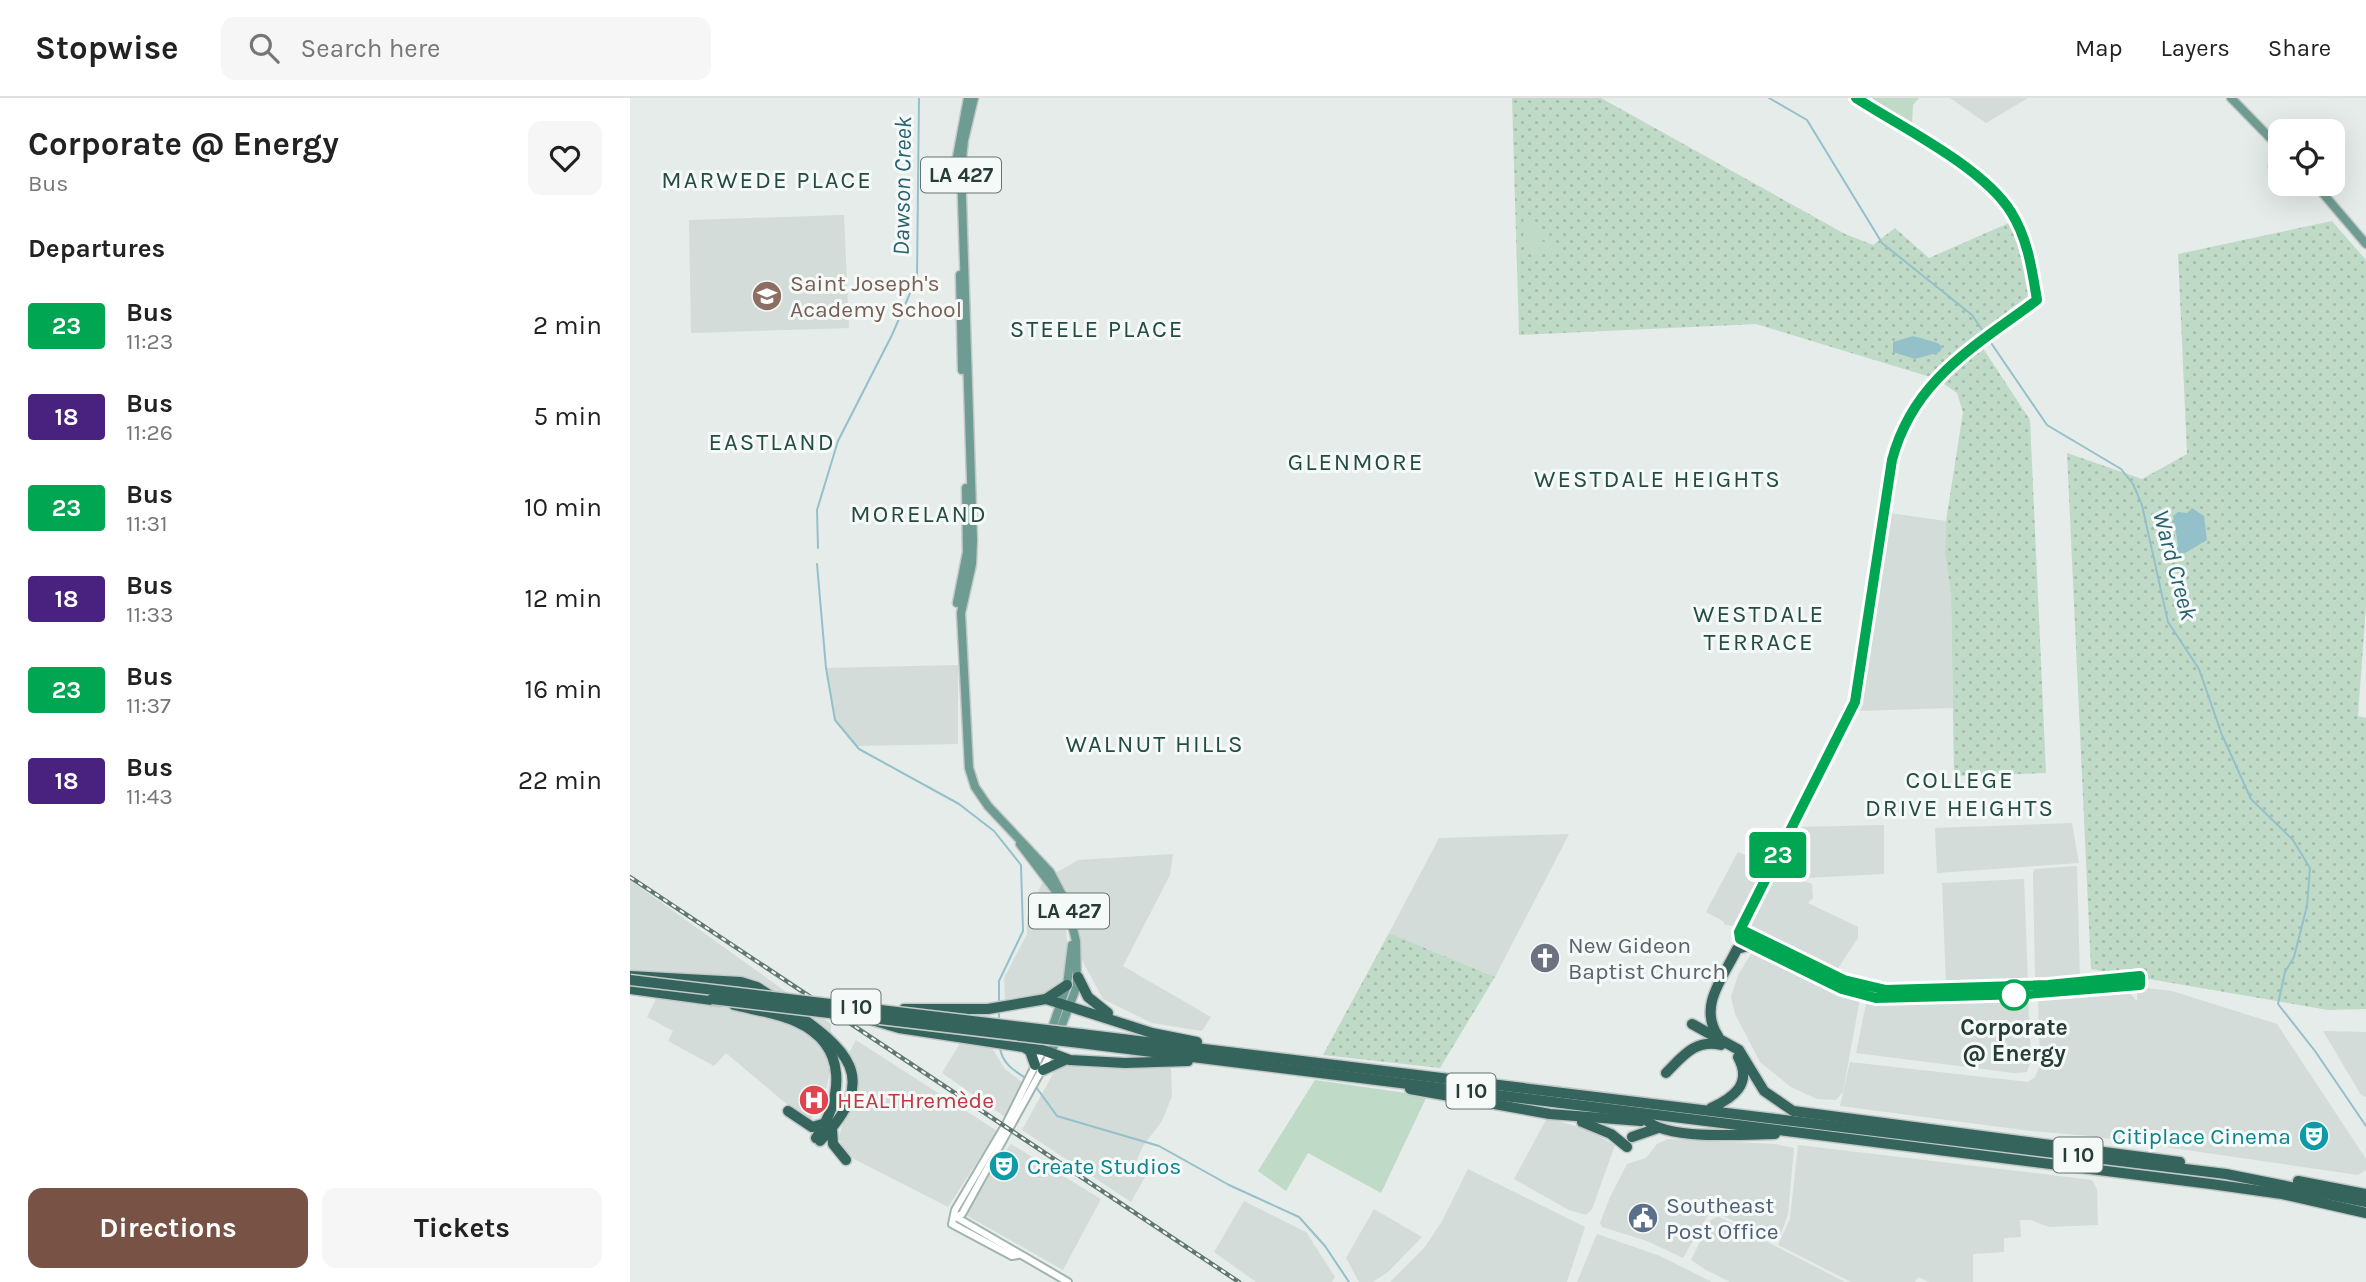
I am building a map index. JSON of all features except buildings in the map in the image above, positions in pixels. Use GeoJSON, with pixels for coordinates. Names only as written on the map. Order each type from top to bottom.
{"type":"FeatureCollection","features":[{"type":"Feature","properties":{"kind":"highway"},"geometry":{"type":"LineString","coordinates":[[1709,1109],[1732,1098],[1743,1079],[1738,1057],[1721,1042],[1711,1025],[1709,1007],[1737,949],[1752,945]]}},
{"type":"Feature","properties":{"kind":"highway"},"geometry":{"type":"LineString","coordinates":[[1078,976],[1088,997],[1116,1020]]}},
{"type":"Feature","properties":{"kind":"highway"},"geometry":{"type":"LineString","coordinates":[[630,978],[748,983],[762,989],[825,1034],[845,1054],[850,1069],[851,1094],[847,1107],[818,1140]]}},
{"type":"Feature","properties":{"kind":"highway","name":"I 10"},"geometry":{"type":"LineString","coordinates":[[630,978],[1081,1038],[1691,1113],[1807,1133],[2282,1194],[2366,1213]]}},
{"type":"Feature","properties":{"kind":"highway"},"geometry":{"type":"LineString","coordinates":[[1046,999],[1067,985]]}},
{"type":"Feature","properties":{"kind":"highway","name":"I 10"},"geometry":{"type":"LineString","coordinates":[[630,989],[866,1017],[1081,1038]]}},
{"type":"Feature","properties":{"kind":"highway"},"geometry":{"type":"LineString","coordinates":[[712,999],[793,1020],[808,1028],[825,1046],[836,1076],[835,1102],[829,1126],[833,1144],[846,1160]]}},
{"type":"Feature","properties":{"kind":"highway"},"geometry":{"type":"LineString","coordinates":[[838,1005],[955,1011],[1046,999],[1152,1033],[1222,1046],[1223,1056],[1125,1063],[1066,1059],[1047,1051],[899,1028],[866,1017]]}},
{"type":"Feature","properties":{"kind":"highway"},"geometry":{"type":"LineString","coordinates":[[1691,1026],[1742,1053],[1768,1096],[1793,1111],[2242,1171],[2366,1194]]}},
{"type":"Feature","properties":{"kind":"highway"},"geometry":{"type":"LineString","coordinates":[[1666,1073],[1692,1048],[1705,1043],[1721,1042]]}},
{"type":"Feature","properties":{"kind":"highway"},"geometry":{"type":"LineString","coordinates":[[1023,1047],[1030,1051],[1037,1071],[1066,1059]]}},
{"type":"Feature","properties":{"kind":"highway","name":"I 10"},"geometry":{"type":"LineString","coordinates":[[1223,1056],[1373,1079],[1570,1098]]}},
{"type":"Feature","properties":{"kind":"highway"},"geometry":{"type":"LineString","coordinates":[[1373,1079],[1414,1090],[1550,1114],[1595,1127],[1630,1142],[1647,1130],[1665,1129],[1711,1135],[1807,1133]]}},
{"type":"Feature","properties":{"kind":"highway","name":"I 10"},"geometry":{"type":"LineString","coordinates":[[1691,1113],[1709,1109],[2226,1174],[2366,1202]]}},
{"type":"Feature","properties":{"kind":"highway"},"geometry":{"type":"LineString","coordinates":[[788,1111],[812,1127],[829,1126]]}},
{"type":"Feature","properties":{"kind":"highway"},"geometry":{"type":"LineString","coordinates":[[1550,1114],[1642,1118],[1665,1129]]}},
{"type":"Feature","properties":{"kind":"main road","name":"LA 427"},"geometry":{"type":"LineString","coordinates":[[968,98],[957,153],[967,543],[957,605],[961,755],[968,780],[979,802],[1041,869],[1060,900],[1072,941],[1067,1004]]}},
{"type":"Feature","properties":{"kind":"main road","name":"LA 427"},"geometry":{"type":"LineString","coordinates":[[974,98],[964,139],[961,168],[973,540],[961,613],[968,763],[974,783],[985,803],[1037,854],[1058,885],[1072,923],[1078,976],[1037,1071],[962,1214],[954,1221],[1016,1249],[1018,1255],[1068,1282]]}},
{"type":"Feature","properties":{"kind":"main road"},"geometry":{"type":"LineString","coordinates":[[2231,98],[2268,136]]}},
{"type":"Feature","properties":{"kind":"main road"},"geometry":{"type":"LineString","coordinates":[[2325,196],[2366,244]]}},
{"type":"Feature","properties":{"kind":"shaded area"},"geometry":{"type":"Polygon","coordinates":[[[1950,98],[2028,98],[1986,123],[1950,98]]]}},
{"type":"Feature","properties":{"kind":"shaded area"},"geometry":{"type":"Polygon","coordinates":[[[844,215],[849,328],[691,333],[689,220],[844,215]]]}},
{"type":"Feature","properties":{"kind":"shaded area"},"geometry":{"type":"Polygon","coordinates":[[[1890,513],[1946,521],[1945,554],[1951,594],[1953,708],[1858,711],[1890,513]]]}},
{"type":"Feature","properties":{"kind":"shaded area"},"geometry":{"type":"Polygon","coordinates":[[[958,665],[958,744],[857,746],[835,720],[826,668],[958,665]]]}},
{"type":"Feature","properties":{"kind":"shaded area"},"geometry":{"type":"Polygon","coordinates":[[[2072,823],[2079,863],[1937,873],[1935,828],[2072,823]]]}},
{"type":"Feature","properties":{"kind":"shaded area"},"geometry":{"type":"Polygon","coordinates":[[[1884,825],[1884,874],[1805,878],[1781,865],[1799,827],[1884,825]]]}},
{"type":"Feature","properties":{"kind":"shaded area"},"geometry":{"type":"Polygon","coordinates":[[[1784,828],[1786,831],[1770,858],[1749,847],[1758,830],[1784,828]]]}},
{"type":"Feature","properties":{"kind":"shaded area"},"geometry":{"type":"Polygon","coordinates":[[[1569,834],[1495,977],[1389,933],[1439,838],[1569,834]]]}},
{"type":"Feature","properties":{"kind":"shaded area"},"geometry":{"type":"Polygon","coordinates":[[[1738,852],[1766,864],[1737,926],[1725,925],[1723,921],[1706,912],[1738,852]]]}},
{"type":"Feature","properties":{"kind":"shaded area"},"geometry":{"type":"Polygon","coordinates":[[[1173,854],[1170,875],[1123,966],[1211,1017],[1202,1031],[1152,1023],[1103,999],[1082,960],[1070,902],[1054,874],[1078,860],[1173,854]]]}},
{"type":"Feature","properties":{"kind":"shaded area"},"geometry":{"type":"Polygon","coordinates":[[[2077,866],[2080,980],[2039,982],[2035,978],[2033,873],[2035,869],[2077,866]]]}},
{"type":"Feature","properties":{"kind":"shaded area"},"geometry":{"type":"Polygon","coordinates":[[[1777,871],[1812,884],[1813,898],[1808,903],[1858,927],[1858,938],[1835,973],[1752,931],[1751,925],[1777,871]]]}},
{"type":"Feature","properties":{"kind":"shaded area"},"geometry":{"type":"Polygon","coordinates":[[[2024,879],[2028,981],[1946,984],[1942,883],[2024,879]]]}},
{"type":"Feature","properties":{"kind":"shaded area"},"geometry":{"type":"Polygon","coordinates":[[[630,880],[831,1024],[831,1067],[823,1103],[808,1122],[726,1053],[714,1066],[668,1041],[673,1031],[647,1017],[656,999],[630,995],[630,880]]]}},
{"type":"Feature","properties":{"kind":"shaded area"},"geometry":{"type":"Polygon","coordinates":[[[1043,881],[1055,896],[1066,928],[1068,959],[1062,983],[1036,997],[1005,999],[1004,978],[1027,934],[1027,917],[1043,881]]]}},
{"type":"Feature","properties":{"kind":"shaded area"},"geometry":{"type":"Polygon","coordinates":[[[1754,949],[1860,998],[1843,1092],[1836,1100],[1817,1099],[1791,1087],[1760,1062],[1735,1014],[1731,997],[1738,975],[1754,949]]]}},
{"type":"Feature","properties":{"kind":"shaded area"},"geometry":{"type":"Polygon","coordinates":[[[2137,987],[2172,991],[2277,1024],[2366,1159],[2366,1170],[2358,1175],[2090,1136],[1840,1106],[1850,1062],[2028,1082],[2035,1077],[2040,1065],[2038,998],[2129,992],[2137,1001],[2137,987]]]}},
{"type":"Feature","properties":{"kind":"shaded area"},"geometry":{"type":"Polygon","coordinates":[[[2028,998],[2031,1060],[2027,1072],[2014,1073],[1856,1053],[1867,999],[2028,998]]]}},
{"type":"Feature","properties":{"kind":"shaded area"},"geometry":{"type":"Polygon","coordinates":[[[2323,1031],[2366,1032],[2366,1097],[2361,1095],[2323,1031]]]}},
{"type":"Feature","properties":{"kind":"shaded area"},"geometry":{"type":"Polygon","coordinates":[[[856,1040],[997,1131],[948,1207],[854,1159],[842,1147],[839,1137],[842,1126],[856,1098],[854,1060],[848,1055],[856,1040]]]}},
{"type":"Feature","properties":{"kind":"shaded area"},"geometry":{"type":"Polygon","coordinates":[[[960,1043],[992,1048],[1005,1069],[1023,1083],[1005,1117],[942,1073],[960,1043]]]}},
{"type":"Feature","properties":{"kind":"shaded area"},"geometry":{"type":"Polygon","coordinates":[[[1069,1065],[1171,1067],[1172,1096],[1162,1121],[1143,1146],[1133,1168],[1145,1177],[1131,1202],[1022,1130],[1054,1072],[1069,1065]]]}},
{"type":"Feature","properties":{"kind":"shaded area"},"geometry":{"type":"Polygon","coordinates":[[[1547,1118],[1583,1128],[1615,1145],[1592,1209],[1586,1215],[1569,1210],[1514,1179],[1547,1118]]]}},
{"type":"Feature","properties":{"kind":"shaded area"},"geometry":{"type":"Polygon","coordinates":[[[1668,1139],[1775,1144],[1794,1148],[1788,1214],[1779,1239],[1774,1240],[1715,1212],[1708,1215],[1683,1258],[1647,1241],[1602,1227],[1600,1223],[1610,1197],[1627,1164],[1646,1158],[1657,1144],[1668,1139]]]}},
{"type":"Feature","properties":{"kind":"shaded area"},"geometry":{"type":"Polygon","coordinates":[[[1011,1144],[1101,1199],[1063,1270],[966,1215],[984,1176],[1011,1144]]]}},
{"type":"Feature","properties":{"kind":"shaded area"},"geometry":{"type":"Polygon","coordinates":[[[1798,1145],[2092,1180],[2097,1189],[2098,1225],[2049,1227],[2031,1220],[2020,1220],[2021,1237],[2004,1238],[2004,1252],[1973,1254],[1973,1282],[1929,1282],[1918,1277],[1915,1282],[1851,1282],[1778,1245],[1790,1219],[1798,1145]]]}},
{"type":"Feature","properties":{"kind":"shaded area"},"geometry":{"type":"Polygon","coordinates":[[[1468,1169],[1585,1227],[1567,1282],[1390,1282],[1425,1247],[1442,1221],[1468,1169]]]}},
{"type":"Feature","properties":{"kind":"shaded area"},"geometry":{"type":"Polygon","coordinates":[[[1244,1201],[1306,1232],[1335,1277],[1332,1282],[1256,1282],[1214,1252],[1244,1201]]]}},
{"type":"Feature","properties":{"kind":"shaded area"},"geometry":{"type":"Polygon","coordinates":[[[1374,1209],[1422,1237],[1388,1272],[1373,1282],[1359,1282],[1346,1258],[1374,1209]]]}},
{"type":"Feature","properties":{"kind":"shaded area"},"geometry":{"type":"Polygon","coordinates":[[[1717,1217],[1845,1282],[1730,1282],[1706,1270],[1691,1260],[1711,1220],[1717,1217]]]}},
{"type":"Feature","properties":{"kind":"shaded area"},"geometry":{"type":"Polygon","coordinates":[[[1597,1234],[1660,1256],[1712,1282],[1577,1282],[1597,1234]]]}},
{"type":"Feature","properties":{"kind":"green space"},"geometry":{"type":"Polygon","coordinates":[[[1512,98],[1601,98],[1845,234],[1873,245],[1895,228],[1929,258],[2011,222],[2025,259],[2028,299],[1975,336],[2030,420],[2046,773],[1954,776],[1951,594],[1945,554],[1946,521],[1963,412],[1957,393],[1937,379],[1756,324],[1519,335],[1512,98]]]}},
{"type":"Feature","properties":{"kind":"green space"},"geometry":{"type":"Polygon","coordinates":[[[1871,98],[1919,98],[1913,105],[1912,124],[1871,98]]]}},
{"type":"Feature","properties":{"kind":"green space"},"geometry":{"type":"Polygon","coordinates":[[[1525,218],[1535,221],[1541,230],[1542,242],[1553,241],[1554,250],[1531,252],[1527,242],[1521,243],[1524,232],[1520,226],[1525,218]]]}},
{"type":"Feature","properties":{"kind":"green space"},"geometry":{"type":"Polygon","coordinates":[[[2332,221],[2366,260],[2366,606],[2358,716],[2366,718],[2366,1009],[2328,1010],[2091,969],[2067,453],[2142,479],[2187,454],[2178,254],[2332,221]]]}},
{"type":"Feature","properties":{"kind":"green space"},"geometry":{"type":"Polygon","coordinates":[[[1389,933],[1495,977],[1440,1068],[1323,1055],[1389,933]]]}},
{"type":"Feature","properties":{"kind":"green space"},"geometry":{"type":"Polygon","coordinates":[[[1315,1080],[1427,1096],[1381,1193],[1308,1153],[1286,1191],[1258,1171],[1315,1080]]]}},
{"type":"Feature","properties":{"kind":"water"},"geometry":{"type":"Polygon","coordinates":[[[1913,336],[1938,343],[1942,347],[1940,352],[1915,359],[1893,352],[1893,342],[1913,336]]]}},
{"type":"Feature","properties":{"kind":"water"},"geometry":{"type":"Polygon","coordinates":[[[2192,508],[2204,516],[2207,540],[2185,553],[2175,555],[2178,545],[2173,516],[2178,512],[2187,513],[2192,508]]]}},
{"type":"Feature","properties":{"kind":"waterway","name":"Dawson Creek"},"geometry":{"type":"LineString","coordinates":[[818,548],[817,510],[838,441],[892,335],[917,277],[919,98]]}},
{"type":"Feature","properties":{"kind":"waterway","name":"Ward Creek"},"geometry":{"type":"LineString","coordinates":[[1769,98],[1807,120],[1882,243],[1972,315],[2047,425],[2121,469],[2133,484],[2142,505],[2168,622],[2199,669],[2222,735],[2251,799],[2293,840],[2310,868],[2307,906],[2294,957],[2285,972],[2278,1004],[2315,1051],[2366,1126]]}},
{"type":"Feature","properties":{"kind":"waterway","name":"Dawson Creek"},"geometry":{"type":"LineString","coordinates":[[817,564],[826,668],[835,720],[859,749],[959,804],[994,831],[1021,865],[1023,931],[999,981],[999,1004]]}},
{"type":"Feature","properties":{"kind":"waterway","name":"Dawson Creek"},"geometry":{"type":"LineString","coordinates":[[999,1010],[999,1022]]}},
{"type":"Feature","properties":{"kind":"waterway","name":"Dawson Creek"},"geometry":{"type":"LineString","coordinates":[[1000,1048],[1008,1065],[1033,1083]]}},
{"type":"Feature","properties":{"kind":"waterway","name":"Dawson Creek"},"geometry":{"type":"LineString","coordinates":[[1036,1087],[1057,1116],[1159,1146],[1229,1185],[1299,1217],[1325,1246],[1349,1282]]}},
{"type":"Feature","properties":{"kind":"railway"},"geometry":{"type":"LineString","coordinates":[[630,877],[1239,1282]]}},
{"type":"Feature","properties":{"kind":"bus line","name":"23"},"geometry":{"type":"LineString","coordinates":[[1744,931],[1844,980],[1868,988],[1908,991],[2048,985],[2140,976],[2140,985],[2027,994],[1899,1000],[1876,998],[1842,989],[1740,939],[1739,932],[1855,702],[1892,460],[1904,422],[1913,406],[1937,379],[1969,351],[2037,300],[2026,246],[2005,203],[1982,180],[1856,98]]}},
{"type":"Feature","properties":{"kind":"place","name":"Saint Joseph's Academy School"},"geometry":{"type":"Point","coordinates":[767,296]}},
{"type":"Feature","properties":{"kind":"place","name":"New Gideon Baptist Church"},"geometry":{"type":"Point","coordinates":[1545,958]}},
{"type":"Feature","properties":{"kind":"place","name":"Corporate @ Energy"},"geometry":{"type":"Point","coordinates":[2014,995]}},
{"type":"Feature","properties":{"kind":"place","name":"HEALTHremède"},"geometry":{"type":"Point","coordinates":[814,1100]}},
{"type":"Feature","properties":{"kind":"place","name":"Citiplace Cinema"},"geometry":{"type":"Point","coordinates":[2314,1136]}},
{"type":"Feature","properties":{"kind":"place","name":"Create Studios"},"geometry":{"type":"Point","coordinates":[1004,1166]}},
{"type":"Feature","properties":{"kind":"place","name":"Southeast Post Office"},"geometry":{"type":"Point","coordinates":[1643,1218]}},
{"type":"Feature","properties":{"kind":"district","name":"MARWEDE PLACE"},"geometry":{"type":"Point","coordinates":[767,180]}},
{"type":"Feature","properties":{"kind":"district","name":"STEELE PLACE"},"geometry":{"type":"Point","coordinates":[1097,329]}},
{"type":"Feature","properties":{"kind":"district","name":"EASTLAND"},"geometry":{"type":"Point","coordinates":[772,442]}},
{"type":"Feature","properties":{"kind":"district","name":"GLENMORE"},"geometry":{"type":"Point","coordinates":[1356,462]}},
{"type":"Feature","properties":{"kind":"district","name":"WESTDALE HEIGHTS"},"geometry":{"type":"Point","coordinates":[1658,479]}},
{"type":"Feature","properties":{"kind":"district","name":"MORELAND"},"geometry":{"type":"Point","coordinates":[919,514]}},
{"type":"Feature","properties":{"kind":"district","name":"WESTDALE TERRACE"},"geometry":{"type":"Point","coordinates":[1759,628]}},
{"type":"Feature","properties":{"kind":"district","name":"WALNUT HILLS"},"geometry":{"type":"Point","coordinates":[1155,744]}},
{"type":"Feature","properties":{"kind":"district","name":"COLLEGE DRIVE HEIGHTS"},"geometry":{"type":"Point","coordinates":[1960,794]}}]}
